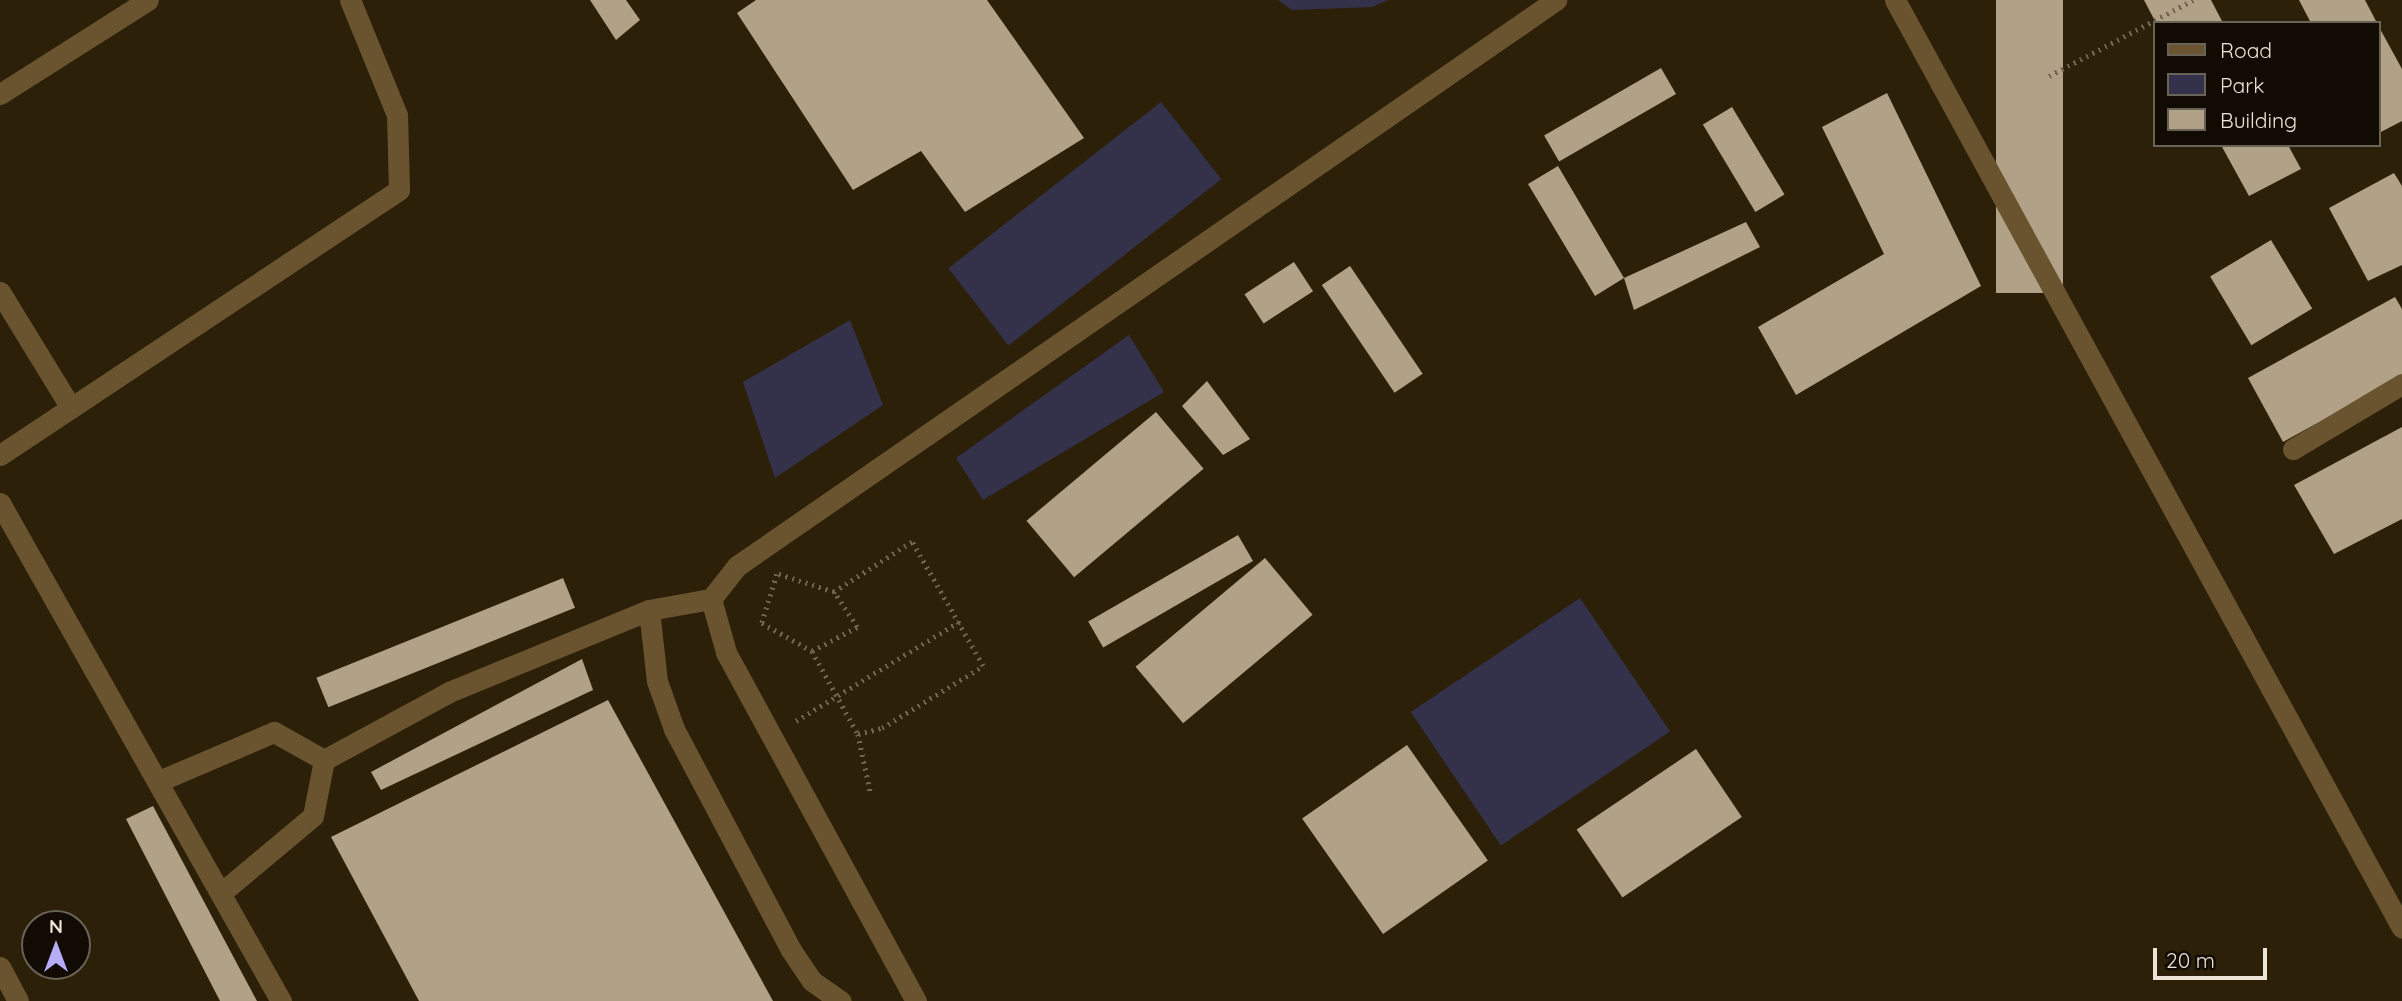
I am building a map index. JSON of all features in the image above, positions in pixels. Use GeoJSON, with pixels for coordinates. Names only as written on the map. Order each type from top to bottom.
{"type":"FeatureCollection","features":[{"type":"Feature","properties":{"kind":"lane"},"geometry":{"type":"LineString","coordinates":[[0,94],[148,0]]}},
{"type":"Feature","properties":{"kind":"lane"},"geometry":{"type":"LineString","coordinates":[[0,456],[399,190],[397,115],[350,0]]}},
{"type":"Feature","properties":{"kind":"lane"},"geometry":{"type":"LineString","coordinates":[[324,760],[449,692],[649,610],[711,599],[737,566],[1556,0]]}},
{"type":"Feature","properties":{"kind":"lane"},"geometry":{"type":"LineString","coordinates":[[1895,0],[2402,928]]}},
{"type":"Feature","properties":{"kind":"lane"},"geometry":{"type":"LineString","coordinates":[[0,292],[71,408]]}},
{"type":"Feature","properties":{"kind":"lane"},"geometry":{"type":"LineString","coordinates":[[2293,449],[2402,384]]}},
{"type":"Feature","properties":{"kind":"lane"},"geometry":{"type":"LineString","coordinates":[[0,503],[281,1001]]}},
{"type":"Feature","properties":{"kind":"lane"},"geometry":{"type":"LineString","coordinates":[[711,599],[726,652],[916,1001]]}},
{"type":"Feature","properties":{"kind":"lane"},"geometry":{"type":"LineString","coordinates":[[649,610],[657,681],[674,729],[792,950],[812,981],[841,1001]]}},
{"type":"Feature","properties":{"kind":"lane"},"geometry":{"type":"LineString","coordinates":[[159,781],[274,732],[324,760]]}},
{"type":"Feature","properties":{"kind":"lane"},"geometry":{"type":"LineString","coordinates":[[221,893],[313,816],[324,760]]}},
{"type":"Feature","properties":{"kind":"lane"},"geometry":{"type":"LineString","coordinates":[[2,975],[18,1001]]}},
{"type":"Feature","properties":{"kind":"path"},"geometry":{"type":"LineString","coordinates":[[2049,76],[2193,0]]}},
{"type":"Feature","properties":{"kind":"path"},"geometry":{"type":"LineString","coordinates":[[834,592],[912,542],[983,666],[882,728],[858,734]]}},
{"type":"Feature","properties":{"kind":"path"},"geometry":{"type":"LineString","coordinates":[[812,651],[856,627],[834,592],[777,574],[762,624],[812,651],[858,734],[871,794]]}},
{"type":"Feature","properties":{"kind":"path"},"geometry":{"type":"LineString","coordinates":[[772,736],[959,622]]}},
{"type":"Feature","properties":{"kind":"green space"},"geometry":{"type":"Polygon","coordinates":[[[1278,0],[1388,0],[1372,7],[1292,10],[1278,0]]]}},
{"type":"Feature","properties":{"kind":"green space"},"geometry":{"type":"Polygon","coordinates":[[[1161,102],[1221,179],[1009,345],[948,268],[1161,102]]]}},
{"type":"Feature","properties":{"kind":"green space"},"geometry":{"type":"Polygon","coordinates":[[[850,320],[883,405],[775,478],[743,382],[850,320]]]}},
{"type":"Feature","properties":{"kind":"green space"},"geometry":{"type":"Polygon","coordinates":[[[1129,335],[1164,392],[983,500],[956,458],[1129,335]]]}},
{"type":"Feature","properties":{"kind":"green space"},"geometry":{"type":"Polygon","coordinates":[[[1580,598],[1670,731],[1501,846],[1411,712],[1580,598]]]}},
{"type":"Feature","properties":{"kind":"building"},"geometry":{"type":"Polygon","coordinates":[[[590,0],[626,0],[640,20],[616,40],[590,0]]]}},
{"type":"Feature","properties":{"kind":"building"},"geometry":{"type":"Polygon","coordinates":[[[756,0],[987,0],[1084,138],[965,212],[921,151],[853,190],[737,13],[756,0]]]}},
{"type":"Feature","properties":{"kind":"building"},"geometry":{"type":"Polygon","coordinates":[[[1996,0],[2063,0],[2063,293],[1996,293],[1996,0]]]}},
{"type":"Feature","properties":{"kind":"building"},"geometry":{"type":"Polygon","coordinates":[[[2144,0],[2211,0],[2222,21],[2155,21],[2144,0]]]}},
{"type":"Feature","properties":{"kind":"building"},"geometry":{"type":"Polygon","coordinates":[[[2299,0],[2365,0],[2376,21],[2310,21],[2299,0]]]}},
{"type":"Feature","properties":{"kind":"building"},"geometry":{"type":"Polygon","coordinates":[[[2381,31],[2402,69],[2402,121],[2381,132],[2381,31]]]}},
{"type":"Feature","properties":{"kind":"building"},"geometry":{"type":"Polygon","coordinates":[[[1661,68],[1676,94],[1559,161],[1544,136],[1661,68]]]}},
{"type":"Feature","properties":{"kind":"building"},"geometry":{"type":"Polygon","coordinates":[[[1887,93],[1981,286],[1796,395],[1758,327],[1884,254],[1822,127],[1887,93]]]}},
{"type":"Feature","properties":{"kind":"building"},"geometry":{"type":"Polygon","coordinates":[[[1732,107],[1785,194],[1755,212],[1703,125],[1732,107]]]}},
{"type":"Feature","properties":{"kind":"building"},"geometry":{"type":"Polygon","coordinates":[[[2222,147],[2289,147],[2301,169],[2249,196],[2222,147]]]}},
{"type":"Feature","properties":{"kind":"building"},"geometry":{"type":"Polygon","coordinates":[[[1558,166],[1624,278],[1595,296],[1528,184],[1558,166]]]}},
{"type":"Feature","properties":{"kind":"building"},"geometry":{"type":"Polygon","coordinates":[[[2394,173],[2402,186],[2402,265],[2368,281],[2329,208],[2394,173]]]}},
{"type":"Feature","properties":{"kind":"building"},"geometry":{"type":"Polygon","coordinates":[[[1746,222],[1760,247],[1634,310],[1624,278],[1746,222]]]}},
{"type":"Feature","properties":{"kind":"building"},"geometry":{"type":"Polygon","coordinates":[[[2271,240],[2312,309],[2251,345],[2210,277],[2271,240]]]}},
{"type":"Feature","properties":{"kind":"building"},"geometry":{"type":"Polygon","coordinates":[[[1294,262],[1313,291],[1264,323],[1245,294],[1294,262]]]}},
{"type":"Feature","properties":{"kind":"building"},"geometry":{"type":"Polygon","coordinates":[[[1350,266],[1423,374],[1395,393],[1322,285],[1350,266]]]}},
{"type":"Feature","properties":{"kind":"building"},"geometry":{"type":"Polygon","coordinates":[[[2395,297],[2402,309],[2402,377],[2283,442],[2248,378],[2395,297]]]}},
{"type":"Feature","properties":{"kind":"building"},"geometry":{"type":"Polygon","coordinates":[[[1207,381],[1250,439],[1223,455],[1182,406],[1207,381]]]}},
{"type":"Feature","properties":{"kind":"building"},"geometry":{"type":"Polygon","coordinates":[[[1156,412],[1204,469],[1074,577],[1027,521],[1156,412]]]}},
{"type":"Feature","properties":{"kind":"building"},"geometry":{"type":"Polygon","coordinates":[[[2402,427],[2402,519],[2334,554],[2294,485],[2402,427]]]}},
{"type":"Feature","properties":{"kind":"building"},"geometry":{"type":"Polygon","coordinates":[[[1238,535],[1253,561],[1103,647],[1088,622],[1238,535]]]}},
{"type":"Feature","properties":{"kind":"building"},"geometry":{"type":"Polygon","coordinates":[[[1265,558],[1313,615],[1183,723],[1136,667],[1265,558]]]}},
{"type":"Feature","properties":{"kind":"building"},"geometry":{"type":"Polygon","coordinates":[[[563,578],[575,608],[328,707],[316,678],[563,578]]]}},
{"type":"Feature","properties":{"kind":"building"},"geometry":{"type":"Polygon","coordinates":[[[582,659],[593,690],[381,790],[371,772],[582,659]]]}},
{"type":"Feature","properties":{"kind":"building"},"geometry":{"type":"Polygon","coordinates":[[[608,700],[773,1001],[419,1001],[331,837],[608,700]]]}},
{"type":"Feature","properties":{"kind":"building"},"geometry":{"type":"Polygon","coordinates":[[[1407,745],[1488,861],[1383,934],[1302,818],[1407,745]]]}},
{"type":"Feature","properties":{"kind":"building"},"geometry":{"type":"Polygon","coordinates":[[[1696,749],[1742,817],[1622,898],[1577,830],[1696,749]]]}},
{"type":"Feature","properties":{"kind":"building"},"geometry":{"type":"Polygon","coordinates":[[[153,806],[257,1001],[220,1001],[126,819],[153,806]]]}}]}
